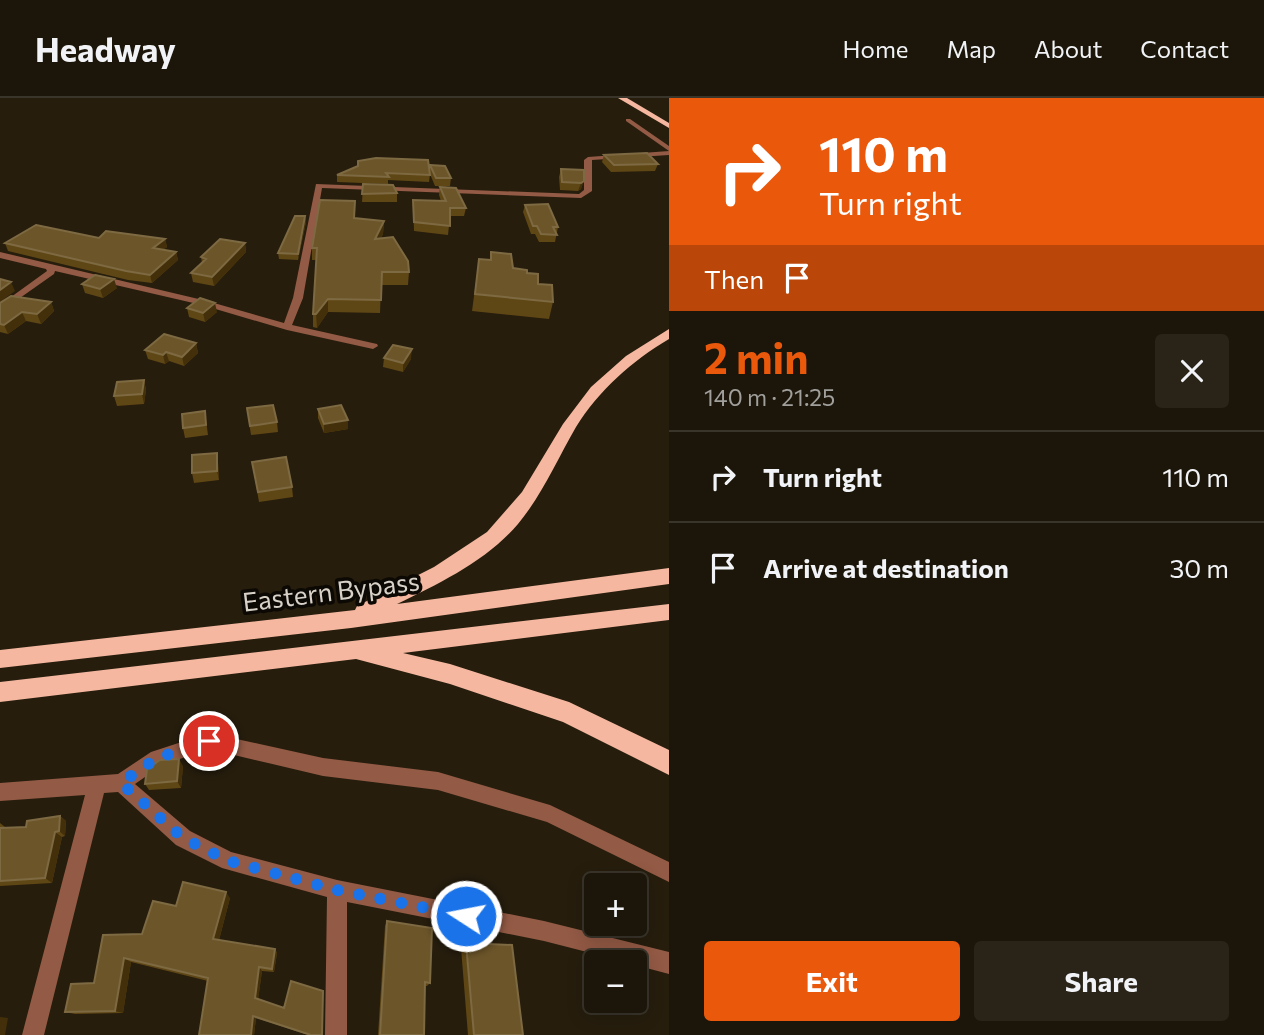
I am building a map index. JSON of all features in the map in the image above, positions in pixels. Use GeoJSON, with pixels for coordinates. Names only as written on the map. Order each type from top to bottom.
{"type":"FeatureCollection","features":[{"type":"Feature","properties":{"kind":"highway"},"geometry":{"type":"LineString","coordinates":[[622,98],[669,126]]}},
{"type":"Feature","properties":{"kind":"highway"},"geometry":{"type":"LineString","coordinates":[[631,98],[669,120]]}},
{"type":"Feature","properties":{"kind":"highway"},"geometry":{"type":"LineString","coordinates":[[351,619],[463,559],[490,540],[534,490],[578,413],[599,387],[650,344],[669,333]]}},
{"type":"Feature","properties":{"kind":"highway","name":"Eastern Bypass"},"geometry":{"type":"LineString","coordinates":[[0,659],[351,619],[669,576]]}},
{"type":"Feature","properties":{"kind":"highway"},"geometry":{"type":"LineString","coordinates":[[0,691],[669,612]]}},
{"type":"Feature","properties":{"kind":"highway"},"geometry":{"type":"LineString","coordinates":[[349,649],[450,674],[569,713],[669,764]]}},
{"type":"Feature","properties":{"kind":"street"},"geometry":{"type":"LineString","coordinates":[[628,120],[669,151]]}},
{"type":"Feature","properties":{"kind":"street"},"geometry":{"type":"LineString","coordinates":[[287,327],[298,298],[319,186],[582,195],[587,191],[587,160],[590,158],[669,151]]}},
{"type":"Feature","properties":{"kind":"street"},"geometry":{"type":"LineString","coordinates":[[0,255],[373,346]]}},
{"type":"Feature","properties":{"kind":"street"},"geometry":{"type":"LineString","coordinates":[[0,309],[50,275],[50,267]]}},
{"type":"Feature","properties":{"kind":"street"},"geometry":{"type":"LineString","coordinates":[[0,792],[121,783],[157,758],[209,741],[323,767],[438,781],[550,814],[669,873]]}},
{"type":"Feature","properties":{"kind":"street"},"geometry":{"type":"LineString","coordinates":[[121,783],[183,838],[229,861],[337,890],[544,931],[669,963]]}},
{"type":"Feature","properties":{"kind":"street"},"geometry":{"type":"LineString","coordinates":[[33,1035],[97,784]]}},
{"type":"Feature","properties":{"kind":"street"},"geometry":{"type":"LineString","coordinates":[[337,890],[337,1035]]}},
{"type":"Feature","properties":{"kind":"building"},"geometry":{"type":"Polygon","coordinates":[[[647,153],[658,164],[614,165],[604,155],[647,153]]]}},
{"type":"Feature","properties":{"kind":"building"},"geometry":{"type":"Polygon","coordinates":[[[376,158],[428,160],[430,175],[337,175],[358,166],[358,161],[376,158]]]}},
{"type":"Feature","properties":{"kind":"building"},"geometry":{"type":"Polygon","coordinates":[[[430,165],[445,166],[451,178],[436,178],[430,165]]]}},
{"type":"Feature","properties":{"kind":"building"},"geometry":{"type":"Polygon","coordinates":[[[561,169],[584,170],[584,181],[562,182],[561,169]]]}},
{"type":"Feature","properties":{"kind":"building"},"geometry":{"type":"Polygon","coordinates":[[[363,184],[393,185],[397,193],[362,194],[363,184]]]}},
{"type":"Feature","properties":{"kind":"building"},"geometry":{"type":"Polygon","coordinates":[[[440,187],[456,188],[466,208],[450,208],[450,226],[414,222],[413,200],[446,201],[440,187]]]}},
{"type":"Feature","properties":{"kind":"building"},"geometry":{"type":"Polygon","coordinates":[[[320,200],[355,201],[354,218],[384,221],[375,239],[393,237],[408,261],[409,272],[382,272],[381,300],[328,299],[316,314],[313,314],[317,248],[312,248],[320,200]]]}},
{"type":"Feature","properties":{"kind":"building"},"geometry":{"type":"Polygon","coordinates":[[[548,204],[558,227],[553,227],[557,235],[541,234],[537,226],[533,226],[525,205],[548,204]]]}},
{"type":"Feature","properties":{"kind":"building"},"geometry":{"type":"Polygon","coordinates":[[[295,216],[305,216],[298,254],[278,253],[295,216]]]}},
{"type":"Feature","properties":{"kind":"building"},"geometry":{"type":"Polygon","coordinates":[[[36,225],[99,238],[106,231],[165,239],[153,248],[176,252],[150,275],[5,243],[36,225]]]}},
{"type":"Feature","properties":{"kind":"building"},"geometry":{"type":"Polygon","coordinates":[[[220,239],[245,243],[212,277],[191,273],[206,259],[201,257],[220,239]]]}},
{"type":"Feature","properties":{"kind":"building"},"geometry":{"type":"Polygon","coordinates":[[[491,252],[511,254],[513,268],[538,274],[538,284],[552,285],[553,302],[475,294],[479,259],[491,260],[491,252]]]}},
{"type":"Feature","properties":{"kind":"building"},"geometry":{"type":"Polygon","coordinates":[[[95,275],[114,279],[100,289],[82,284],[95,275]]]}},
{"type":"Feature","properties":{"kind":"building"},"geometry":{"type":"Polygon","coordinates":[[[0,279],[11,282],[0,290],[0,279]]]}},
{"type":"Feature","properties":{"kind":"building"},"geometry":{"type":"Polygon","coordinates":[[[11,296],[51,302],[37,314],[22,312],[4,325],[0,324],[0,303],[11,296]]]}},
{"type":"Feature","properties":{"kind":"building"},"geometry":{"type":"Polygon","coordinates":[[[200,298],[215,303],[203,313],[187,308],[200,298]]]}},
{"type":"Feature","properties":{"kind":"building"},"geometry":{"type":"Polygon","coordinates":[[[164,334],[196,343],[182,357],[145,350],[164,334]]]}},
{"type":"Feature","properties":{"kind":"building"},"geometry":{"type":"Polygon","coordinates":[[[393,345],[412,349],[403,363],[384,358],[393,345]]]}},
{"type":"Feature","properties":{"kind":"building"},"geometry":{"type":"Polygon","coordinates":[[[144,380],[142,394],[114,396],[117,382],[144,380]]]}},
{"type":"Feature","properties":{"kind":"building"},"geometry":{"type":"Polygon","coordinates":[[[273,405],[277,422],[250,426],[247,408],[273,405]]]}},
{"type":"Feature","properties":{"kind":"building"},"geometry":{"type":"Polygon","coordinates":[[[341,405],[348,420],[324,424],[318,409],[341,405]]]}},
{"type":"Feature","properties":{"kind":"building"},"geometry":{"type":"Polygon","coordinates":[[[205,411],[206,425],[183,428],[182,414],[205,411]]]}},
{"type":"Feature","properties":{"kind":"building"},"geometry":{"type":"Polygon","coordinates":[[[217,453],[217,471],[192,473],[192,455],[217,453]]]}},
{"type":"Feature","properties":{"kind":"building"},"geometry":{"type":"Polygon","coordinates":[[[286,457],[292,487],[258,492],[252,462],[286,457]]]}},
{"type":"Feature","properties":{"kind":"building"},"geometry":{"type":"Polygon","coordinates":[[[179,759],[177,781],[145,784],[147,769],[160,760],[179,759]]]}},
{"type":"Feature","properties":{"kind":"building"},"geometry":{"type":"Polygon","coordinates":[[[60,816],[59,831],[55,832],[45,878],[0,881],[0,828],[26,827],[27,821],[60,816]]]}},
{"type":"Feature","properties":{"kind":"building"},"geometry":{"type":"Polygon","coordinates":[[[183,882],[226,892],[213,939],[275,949],[272,969],[259,967],[255,998],[284,1008],[291,981],[323,991],[322,1035],[311,1035],[253,1016],[251,1035],[199,1035],[208,978],[124,958],[115,1011],[65,1012],[71,984],[94,983],[103,935],[142,934],[153,901],[176,906],[183,882]]]}},
{"type":"Feature","properties":{"kind":"building"},"geometry":{"type":"Polygon","coordinates":[[[387,921],[432,928],[430,983],[425,982],[424,1035],[380,1035],[387,921]]]}},
{"type":"Feature","properties":{"kind":"building"},"geometry":{"type":"Polygon","coordinates":[[[466,943],[512,945],[523,1035],[474,1035],[466,943]]]}},
{"type":"Feature","properties":{"kind":"route"},"geometry":{"type":"LineString","coordinates":[[209,741],[157,758],[121,783],[183,838],[229,861],[337,890],[466,916]]}}]}
